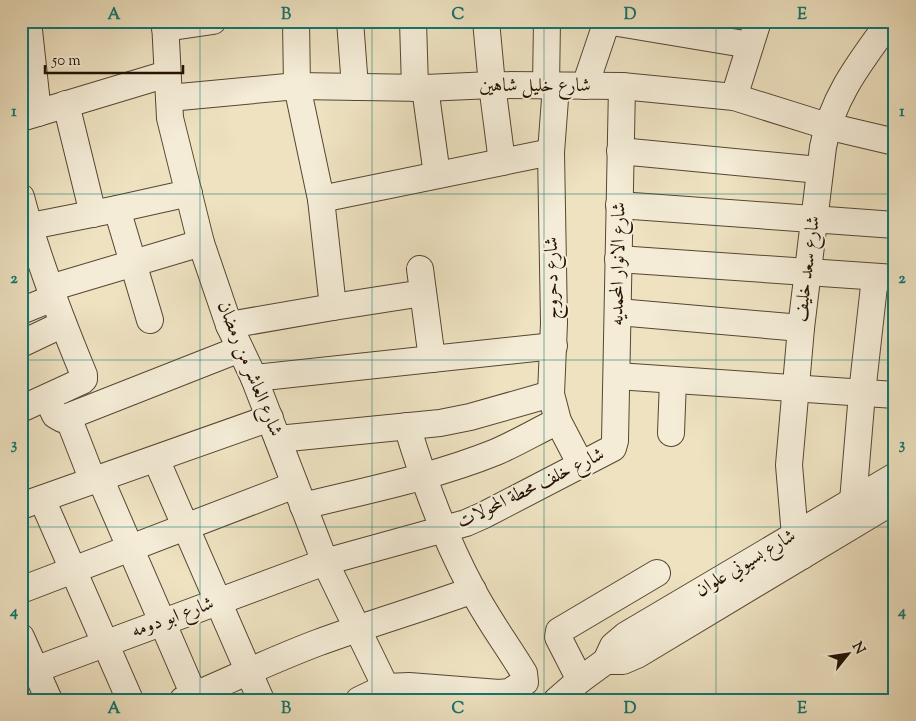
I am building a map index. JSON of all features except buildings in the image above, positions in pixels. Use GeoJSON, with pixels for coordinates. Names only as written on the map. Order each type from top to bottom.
{"type":"FeatureCollection","features":[{"type":"Feature","properties":{"kind":"street"},"geometry":{"type":"LineString","coordinates":[[28,21],[30,115]]}},
{"type":"Feature","properties":{"kind":"street"},"geometry":{"type":"LineString","coordinates":[[160,23],[213,21]]}},
{"type":"Feature","properties":{"kind":"street"},"geometry":{"type":"LineString","coordinates":[[296,21],[297,86],[321,198],[333,307]]}},
{"type":"Feature","properties":{"kind":"street"},"geometry":{"type":"LineString","coordinates":[[350,21],[355,87]]}},
{"type":"Feature","properties":{"kind":"street"},"geometry":{"type":"LineString","coordinates":[[413,21],[420,88],[437,175]]}},
{"type":"Feature","properties":{"kind":"street"},"geometry":{"type":"LineString","coordinates":[[486,21],[502,162]]}},
{"type":"Feature","properties":{"kind":"street","name":"شارع دحروج"},"geometry":{"type":"LineString","coordinates":[[547,21],[551,86],[552,152],[554,346],[551,394],[558,421],[580,465]]}},
{"type":"Feature","properties":{"kind":"street"},"geometry":{"type":"LineString","coordinates":[[585,86],[607,21],[754,33],[734,97]]}},
{"type":"Feature","properties":{"kind":"street","name":"شارع سعد خليف"},"geometry":{"type":"LineString","coordinates":[[798,546],[789,466],[801,328],[819,170],[827,126],[836,103],[857,66],[890,21]]}},
{"type":"Feature","properties":{"kind":"street","name":"شارع العاشر من رمضان"},"geometry":{"type":"LineString","coordinates":[[160,23],[163,83],[201,243],[229,325],[254,378],[325,562],[389,694]]}},
{"type":"Feature","properties":{"kind":"street","name":"شارع خليل شاهين"},"geometry":{"type":"LineString","coordinates":[[30,115],[66,104],[163,83],[420,88],[492,85],[622,86],[734,97],[827,126],[893,139]]}},
{"type":"Feature","properties":{"kind":"street","name":"شارع الانوار المحمديه"},"geometry":{"type":"LineString","coordinates":[[616,441],[622,86]]}},
{"type":"Feature","properties":{"kind":"street"},"geometry":{"type":"LineString","coordinates":[[66,104],[105,212],[133,263],[150,320]]}},
{"type":"Feature","properties":{"kind":"street"},"geometry":{"type":"LineString","coordinates":[[620,151],[819,170]]}},
{"type":"Feature","properties":{"kind":"street"},"geometry":{"type":"LineString","coordinates":[[321,198],[552,152]]}},
{"type":"Feature","properties":{"kind":"street"},"geometry":{"type":"LineString","coordinates":[[25,227],[105,212],[189,193]]}},
{"type":"Feature","properties":{"kind":"street"},"geometry":{"type":"LineString","coordinates":[[21,197],[25,227],[84,375],[84,378],[47,398],[21,409]]}},
{"type":"Feature","properties":{"kind":"street"},"geometry":{"type":"LineString","coordinates":[[620,206],[895,226]]}},
{"type":"Feature","properties":{"kind":"street"},"geometry":{"type":"LineString","coordinates":[[22,307],[51,293],[133,263],[201,243]]}},
{"type":"Feature","properties":{"kind":"street"},"geometry":{"type":"LineString","coordinates":[[618,259],[885,277],[862,393],[853,501]]}},
{"type":"Feature","properties":{"kind":"street"},"geometry":{"type":"LineString","coordinates":[[229,325],[333,307],[421,281],[432,359]]}},
{"type":"Feature","properties":{"kind":"street"},"geometry":{"type":"LineString","coordinates":[[618,312],[801,328]]}},
{"type":"Feature","properties":{"kind":"street"},"geometry":{"type":"LineString","coordinates":[[21,344],[63,324]]}},
{"type":"Feature","properties":{"kind":"street"},"geometry":{"type":"LineString","coordinates":[[254,378],[554,346]]}},
{"type":"Feature","properties":{"kind":"street"},"geometry":{"type":"LineString","coordinates":[[47,398],[58,418],[62,419],[240,349]]}},
{"type":"Feature","properties":{"kind":"street"},"geometry":{"type":"LineString","coordinates":[[617,376],[673,380],[722,393],[795,388],[895,395]]}},
{"type":"Feature","properties":{"kind":"street"},"geometry":{"type":"LineString","coordinates":[[671,433],[673,380]]}},
{"type":"Feature","properties":{"kind":"street"},"geometry":{"type":"LineString","coordinates":[[130,700],[73,570],[32,503],[156,459],[274,429],[407,426],[440,423],[470,417],[551,394]]}},
{"type":"Feature","properties":{"kind":"street"},"geometry":{"type":"LineString","coordinates":[[68,417],[96,480],[130,548],[162,622],[191,698],[314,644],[422,609],[472,590]]}},
{"type":"Feature","properties":{"kind":"street"},"geometry":{"type":"LineString","coordinates":[[21,590],[186,527],[300,496],[422,476],[497,451],[558,421]]}},
{"type":"Feature","properties":{"kind":"street"},"geometry":{"type":"LineString","coordinates":[[359,700],[389,694],[409,686],[511,696],[525,682],[525,677],[472,590],[444,530],[422,476],[407,426]]}},
{"type":"Feature","properties":{"kind":"street","name":"شارع خلف محطة المحولات"},"geometry":{"type":"LineString","coordinates":[[325,562],[444,530],[484,515],[610,450],[616,441]]}},
{"type":"Feature","properties":{"kind":"street"},"geometry":{"type":"LineString","coordinates":[[156,459],[261,700]]}},
{"type":"Feature","properties":{"kind":"street","name":"شارع بسيوني علوان"},"geometry":{"type":"LineString","coordinates":[[798,546],[853,501],[895,476]]}},
{"type":"Feature","properties":{"kind":"street","name":"شارع بسيوني علوان"},"geometry":{"type":"LineString","coordinates":[[557,700],[606,661],[613,646],[626,635],[798,546],[895,500]]}},
{"type":"Feature","properties":{"kind":"street","name":"شارع ابو دومه"},"geometry":{"type":"LineString","coordinates":[[28,672],[325,562]]}},
{"type":"Feature","properties":{"kind":"street"},"geometry":{"type":"LineString","coordinates":[[580,680],[558,637],[559,631],[657,573]]}},
{"type":"Feature","properties":{"kind":"street"},"geometry":{"type":"LineString","coordinates":[[21,637],[28,672],[49,700]]}}]}
